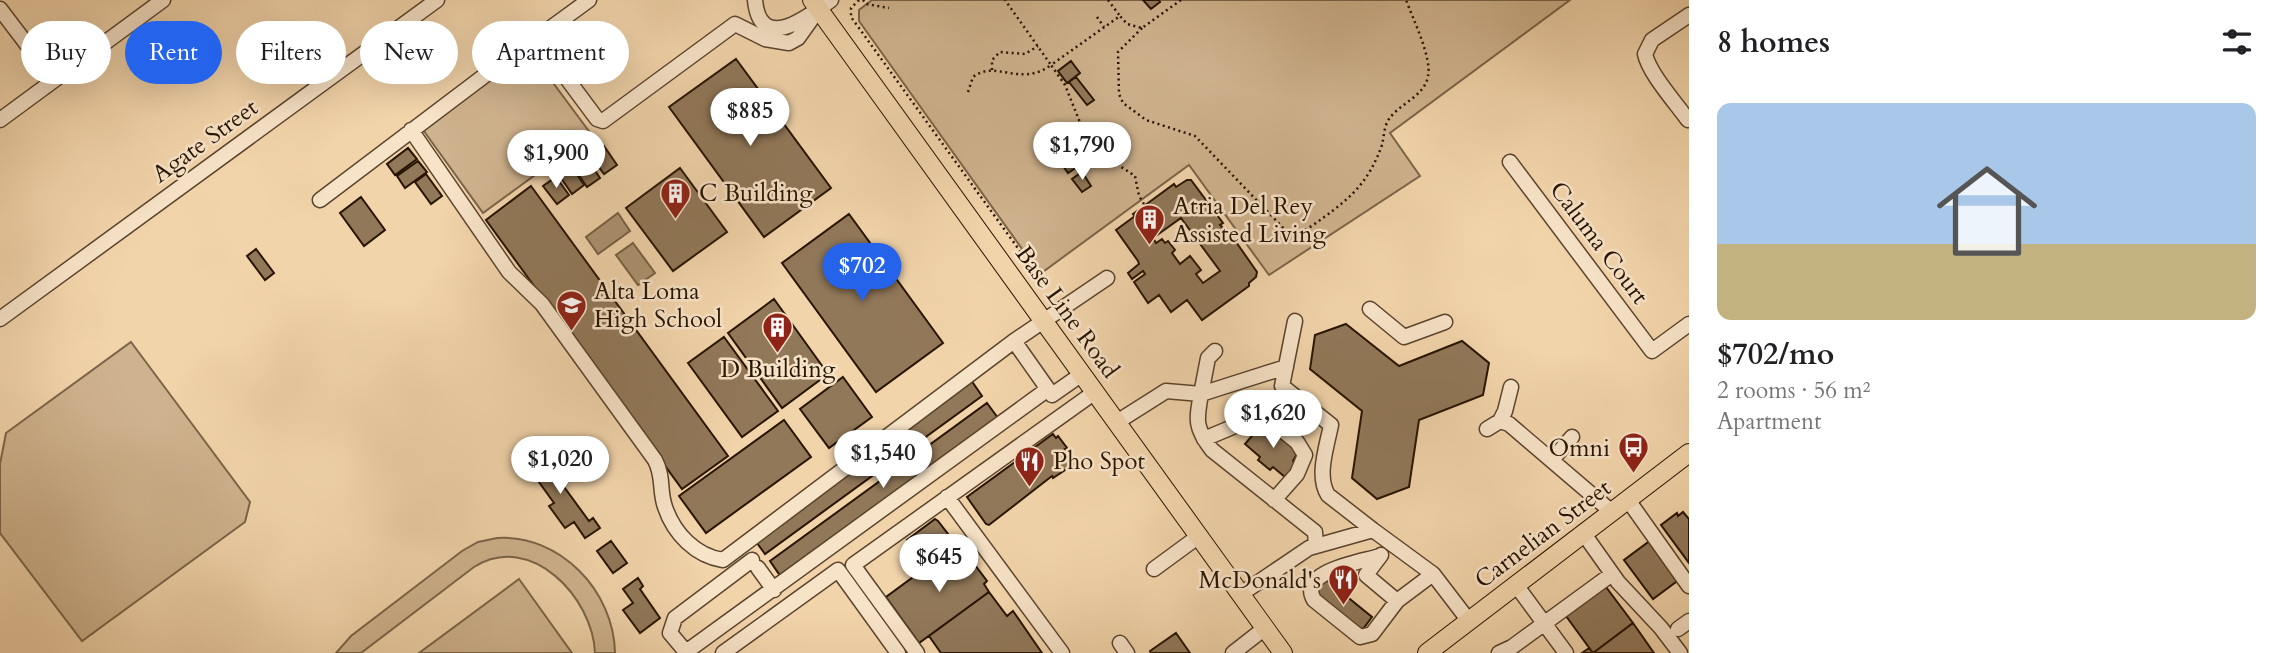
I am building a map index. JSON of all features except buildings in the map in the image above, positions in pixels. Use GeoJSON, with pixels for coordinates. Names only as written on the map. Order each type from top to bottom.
{"type":"FeatureCollection","features":[{"type":"Feature","properties":{"kind":"main road","name":"Base Line Road"},"geometry":{"type":"LineString","coordinates":[[820,3],[1042,320],[1283,653]]}},
{"type":"Feature","properties":{"kind":"main road","name":"Carnelian Street"},"geometry":{"type":"LineString","coordinates":[[1427,653],[1689,453]]}},
{"type":"Feature","properties":{"kind":"street"},"geometry":{"type":"LineString","coordinates":[[111,38],[163,0]]}},
{"type":"Feature","properties":{"kind":"street","name":"Agate Street"},"geometry":{"type":"LineString","coordinates":[[0,319],[438,0]]}},
{"type":"Feature","properties":{"kind":"street"},"geometry":{"type":"LineString","coordinates":[[562,21],[589,0]]}},
{"type":"Feature","properties":{"kind":"street"},"geometry":{"type":"LineString","coordinates":[[755,0],[759,18],[767,26],[778,30],[789,28],[820,3]]}},
{"type":"Feature","properties":{"kind":"street"},"geometry":{"type":"LineString","coordinates":[[570,84],[597,120],[603,121],[735,24],[765,39],[789,43],[798,38],[820,3]]}},
{"type":"Feature","properties":{"kind":"street"},"geometry":{"type":"LineString","coordinates":[[0,9],[21,37]]}},
{"type":"Feature","properties":{"kind":"street"},"geometry":{"type":"LineString","coordinates":[[1688,120],[1658,77],[1648,68],[1645,54],[1652,40],[1689,15]]}},
{"type":"Feature","properties":{"kind":"street"},"geometry":{"type":"LineString","coordinates":[[0,120],[49,84]]}},
{"type":"Feature","properties":{"kind":"street"},"geometry":{"type":"LineString","coordinates":[[320,200],[473,84]]}},
{"type":"Feature","properties":{"kind":"street"},"geometry":{"type":"LineString","coordinates":[[411,130],[504,267],[542,304],[655,460],[662,473],[665,507],[674,526],[688,544],[708,558],[723,560],[1042,320],[1107,278]]}},
{"type":"Feature","properties":{"kind":"street","name":"Caluma Court"},"geometry":{"type":"LineString","coordinates":[[1510,162],[1653,351],[1689,324]]}},
{"type":"Feature","properties":{"kind":"street"},"geometry":{"type":"LineString","coordinates":[[1370,309],[1404,337],[1446,322]]}},
{"type":"Feature","properties":{"kind":"street"},"geometry":{"type":"LineString","coordinates":[[1295,321],[1282,386],[1331,425],[1322,478],[1323,488],[1328,495],[1433,574],[1469,621]]}},
{"type":"Feature","properties":{"kind":"street"},"geometry":{"type":"LineString","coordinates":[[1014,341],[1052,395],[1082,374]]}},
{"type":"Feature","properties":{"kind":"street"},"geometry":{"type":"LineString","coordinates":[[1215,351],[1208,358],[1201,394],[1197,419],[1200,434],[1212,450],[1315,532],[1316,546]]}},
{"type":"Feature","properties":{"kind":"street"},"geometry":{"type":"LineString","coordinates":[[1117,422],[1166,391],[1201,394],[1286,367]]}},
{"type":"Feature","properties":{"kind":"street"},"geometry":{"type":"LineString","coordinates":[[1487,429],[1500,421],[1510,387]]}},
{"type":"Feature","properties":{"kind":"street"},"geometry":{"type":"LineString","coordinates":[[774,590],[755,564],[675,618],[670,633],[686,652],[774,590],[1048,390]]}},
{"type":"Feature","properties":{"kind":"street"},"geometry":{"type":"LineString","coordinates":[[917,653],[853,565],[1095,392]]}},
{"type":"Feature","properties":{"kind":"street"},"geometry":{"type":"LineString","coordinates":[[1204,439],[1299,399]]}},
{"type":"Feature","properties":{"kind":"street"},"geometry":{"type":"LineString","coordinates":[[1273,410],[1282,430],[1297,442],[1305,455],[1297,474],[1275,500]]}},
{"type":"Feature","properties":{"kind":"street"},"geometry":{"type":"LineString","coordinates":[[1500,421],[1509,424],[1612,512]]}},
{"type":"Feature","properties":{"kind":"street"},"geometry":{"type":"LineString","coordinates":[[1552,460],[1572,437]]}},
{"type":"Feature","properties":{"kind":"street"},"geometry":{"type":"LineString","coordinates":[[947,497],[1062,653]]}},
{"type":"Feature","properties":{"kind":"street"},"geometry":{"type":"LineString","coordinates":[[1628,500],[1689,586]]}},
{"type":"Feature","properties":{"kind":"street"},"geometry":{"type":"LineString","coordinates":[[1241,594],[1309,548],[1373,530]]}},
{"type":"Feature","properties":{"kind":"street"},"geometry":{"type":"LineString","coordinates":[[1584,534],[1612,574],[1680,653]]}},
{"type":"Feature","properties":{"kind":"street"},"geometry":{"type":"LineString","coordinates":[[1154,569],[1199,536]]}},
{"type":"Feature","properties":{"kind":"street"},"geometry":{"type":"LineString","coordinates":[[1391,544],[1366,575],[1396,601]]}},
{"type":"Feature","properties":{"kind":"street"},"geometry":{"type":"LineString","coordinates":[[1376,562],[1345,576],[1327,572],[1313,581],[1311,594],[1314,600],[1360,637],[1372,634],[1392,611],[1396,601],[1433,574]]}},
{"type":"Feature","properties":{"kind":"street"},"geometry":{"type":"LineString","coordinates":[[723,653],[838,570],[898,653]]}},
{"type":"Feature","properties":{"kind":"street"},"geometry":{"type":"LineString","coordinates":[[1499,653],[1512,647],[1612,574]]}},
{"type":"Feature","properties":{"kind":"street"},"geometry":{"type":"LineString","coordinates":[[1516,585],[1566,653]]}},
{"type":"Feature","properties":{"kind":"street"},"geometry":{"type":"LineString","coordinates":[[1233,653],[1265,628]]}},
{"type":"Feature","properties":{"kind":"path"},"geometry":{"type":"LineString","coordinates":[[889,8],[866,4],[861,0],[851,8],[851,17],[1043,280]]}},
{"type":"Feature","properties":{"kind":"path"},"geometry":{"type":"LineString","coordinates":[[1005,0],[1065,85],[1083,130],[1100,153],[1135,176],[1139,196],[1144,204]]}},
{"type":"Feature","properties":{"kind":"path"},"geometry":{"type":"LineString","coordinates":[[1108,0],[1127,23],[1142,28]]}},
{"type":"Feature","properties":{"kind":"path"},"geometry":{"type":"LineString","coordinates":[[1181,0],[1142,28],[1118,52],[1119,94],[1123,103],[1146,120],[1195,136],[1290,235],[1297,234],[1334,209],[1363,184],[1381,146],[1389,119],[1424,87],[1428,77],[1425,48],[1406,0]]}},
{"type":"Feature","properties":{"kind":"path"},"geometry":{"type":"LineString","coordinates":[[968,92],[973,77],[979,72],[992,70],[1034,75],[1120,16]]}},
{"type":"Feature","properties":{"kind":"path"},"geometry":{"type":"LineString","coordinates":[[1097,18],[1104,27]]}},
{"type":"Feature","properties":{"kind":"path"},"geometry":{"type":"LineString","coordinates":[[992,70],[992,60],[1000,52],[1025,54],[1038,46]]}},
{"type":"Feature","properties":{"kind":"shaded area"},"geometry":{"type":"Polygon","coordinates":[[[872,0],[1570,0],[1390,133],[1420,176],[1269,275],[1189,165],[1040,274],[859,21],[859,10],[872,0]]]}},
{"type":"Feature","properties":{"kind":"shaded area"},"geometry":{"type":"Polygon","coordinates":[[[480,84],[554,84],[591,134],[483,213],[421,127],[480,84]]]}},
{"type":"Feature","properties":{"kind":"shaded area"},"geometry":{"type":"Polygon","coordinates":[[[618,213],[630,231],[598,254],[586,237],[618,213]]]}},
{"type":"Feature","properties":{"kind":"shaded area"},"geometry":{"type":"Polygon","coordinates":[[[633,243],[655,273],[638,285],[616,255],[633,243]]]}},
{"type":"Feature","properties":{"kind":"shaded area"},"geometry":{"type":"Polygon","coordinates":[[[131,342],[250,502],[245,522],[82,641],[0,533],[0,464],[6,433],[131,342]]]}},
{"type":"Feature","properties":{"kind":"shaded area"},"geometry":{"type":"Polygon","coordinates":[[[497,538],[520,539],[542,546],[562,556],[579,571],[594,588],[605,608],[615,653],[595,653],[592,632],[583,611],[571,592],[555,576],[537,564],[517,558],[495,558],[474,567],[361,653],[336,653],[351,636],[462,551],[478,542],[497,538]]]}},
{"type":"Feature","properties":{"kind":"shaded area"},"geometry":{"type":"Polygon","coordinates":[[[519,579],[572,653],[419,653],[519,579]]]}},
{"type":"Feature","properties":{"kind":"place","name":"C Building"},"geometry":{"type":"Point","coordinates":[676,220]}},
{"type":"Feature","properties":{"kind":"place","name":"Atria Del Rey Assisted Living"},"geometry":{"type":"Point","coordinates":[1150,247]}},
{"type":"Feature","properties":{"kind":"place","name":"Alta Loma High School"},"geometry":{"type":"Point","coordinates":[571,332]}},
{"type":"Feature","properties":{"kind":"place","name":"D Building"},"geometry":{"type":"Point","coordinates":[778,354]}},
{"type":"Feature","properties":{"kind":"place","name":"Omni"},"geometry":{"type":"Point","coordinates":[1633,475]}},
{"type":"Feature","properties":{"kind":"place","name":"Pho Spot"},"geometry":{"type":"Point","coordinates":[1030,488]}},
{"type":"Feature","properties":{"kind":"place","name":"McDonald's"},"geometry":{"type":"Point","coordinates":[1344,607]}}]}
